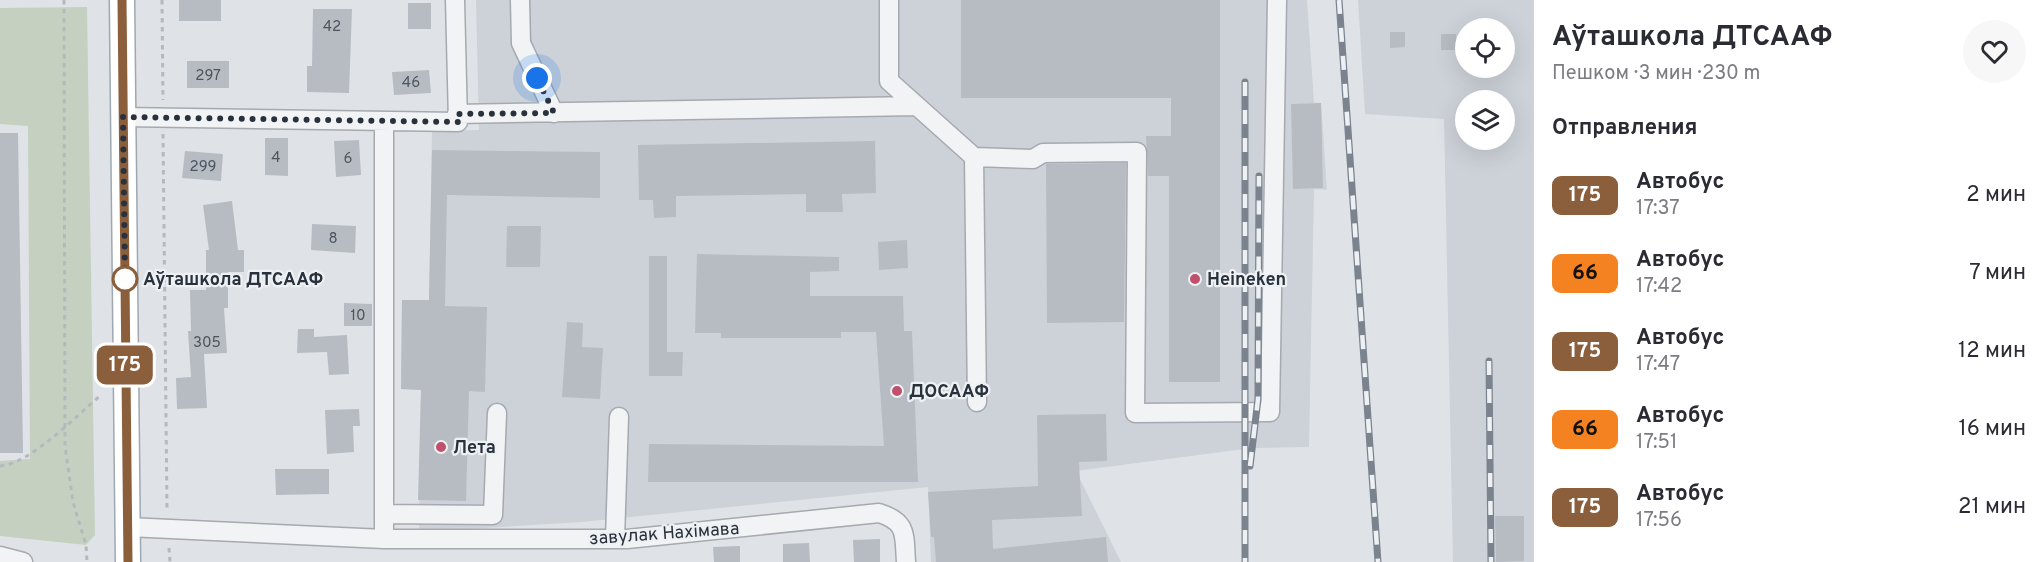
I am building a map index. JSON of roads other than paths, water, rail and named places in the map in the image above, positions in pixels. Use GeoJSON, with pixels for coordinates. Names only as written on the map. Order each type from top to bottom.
{"type":"FeatureCollection","features":[{"type":"Feature","properties":{"kind":"main road"},"geometry":{"type":"LineString","coordinates":[[122,0],[128,562]]}},
{"type":"Feature","properties":{"kind":"street"},"geometry":{"type":"LineString","coordinates":[[455,0],[458,118]]}},
{"type":"Feature","properties":{"kind":"street"},"geometry":{"type":"LineString","coordinates":[[520,0],[521,43],[554,113]]}},
{"type":"Feature","properties":{"kind":"street"},"geometry":{"type":"LineString","coordinates":[[889,0],[889,81],[974,158],[1033,159],[1043,153],[1137,152],[1135,413],[1270,412],[1277,0]]}},
{"type":"Feature","properties":{"kind":"street"},"geometry":{"type":"LineString","coordinates":[[123,117],[384,123],[554,113],[915,106]]}},
{"type":"Feature","properties":{"kind":"street"},"geometry":{"type":"LineString","coordinates":[[384,123],[384,539]]}},
{"type":"Feature","properties":{"kind":"street"},"geometry":{"type":"LineString","coordinates":[[974,158],[977,402]]}},
{"type":"Feature","properties":{"kind":"street"},"geometry":{"type":"LineString","coordinates":[[384,514],[493,515],[497,413]]}},
{"type":"Feature","properties":{"kind":"street"},"geometry":{"type":"LineString","coordinates":[[615,539],[619,417]]}},
{"type":"Feature","properties":{"kind":"street","name":"завулак Нахімава"},"geometry":{"type":"LineString","coordinates":[[128,527],[384,539],[615,539],[879,513],[895,518],[903,529],[906,562]]}},
{"type":"Feature","properties":{"kind":"street"},"geometry":{"type":"LineString","coordinates":[[0,556],[23,562]]}},
{"type":"Feature","properties":{"kind":"railway"},"geometry":{"type":"LineString","coordinates":[[1339,0],[1378,562]]}},
{"type":"Feature","properties":{"kind":"railway"},"geometry":{"type":"LineString","coordinates":[[1245,82],[1245,562]]}},
{"type":"Feature","properties":{"kind":"railway"},"geometry":{"type":"LineString","coordinates":[[1250,466],[1258,399],[1259,176]]}},
{"type":"Feature","properties":{"kind":"railway"},"geometry":{"type":"LineString","coordinates":[[1489,361],[1491,562]]}},
{"type":"Feature","properties":{"kind":"place","name":"Аўташкола ДТСААФ"},"geometry":{"type":"Point","coordinates":[125,279]}},
{"type":"Feature","properties":{"kind":"place","name":"Heineken"},"geometry":{"type":"Point","coordinates":[1195,279]}},
{"type":"Feature","properties":{"kind":"place","name":"ДОСААФ"},"geometry":{"type":"Point","coordinates":[897,391]}},
{"type":"Feature","properties":{"kind":"place","name":"Лета"},"geometry":{"type":"Point","coordinates":[441,447]}}]}
